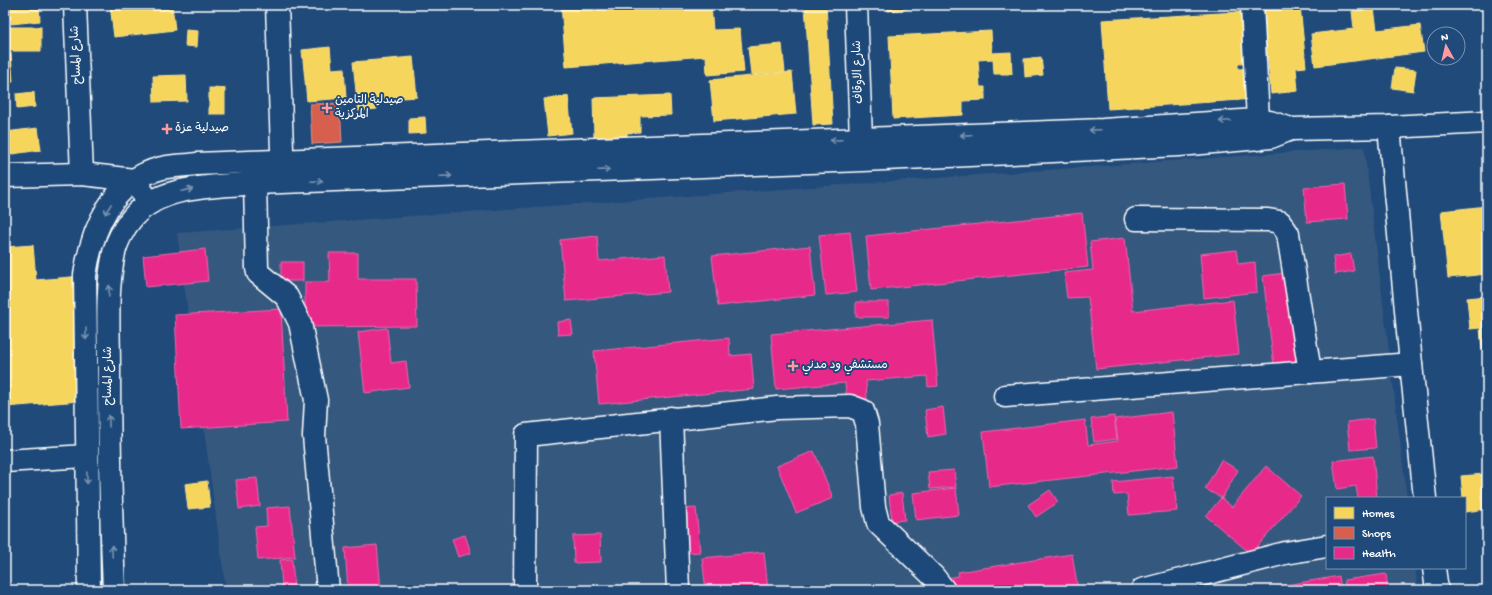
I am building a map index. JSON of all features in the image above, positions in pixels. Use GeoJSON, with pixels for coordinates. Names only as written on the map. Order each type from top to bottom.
{"type":"FeatureCollection","features":[{"type":"Feature","properties":{"kind":"main road","name":"شارع المساح"},"geometry":{"type":"LineString","coordinates":[[75,5],[82,174]]}},
{"type":"Feature","properties":{"kind":"main road"},"geometry":{"type":"LineString","coordinates":[[277,5],[283,182]]}},
{"type":"Feature","properties":{"kind":"main road","name":"شارع الاوقاف"},"geometry":{"type":"LineString","coordinates":[[856,5],[861,139]]}},
{"type":"Feature","properties":{"kind":"main road"},"geometry":{"type":"LineString","coordinates":[[1252,5],[1258,129]]}},
{"type":"Feature","properties":{"kind":"main road"},"geometry":{"type":"LineString","coordinates":[[5,176],[82,174],[134,180],[162,168],[196,164],[282,161],[582,160],[704,166],[1179,145],[1258,129],[1270,122],[1291,129],[1389,127],[1487,122]]}},
{"type":"Feature","properties":{"kind":"main road"},"geometry":{"type":"LineString","coordinates":[[1389,127],[1410,364],[1425,497]]}},
{"type":"Feature","properties":{"kind":"main road"},"geometry":{"type":"LineString","coordinates":[[582,160],[704,144],[1103,130],[1258,129]]}},
{"type":"Feature","properties":{"kind":"main road"},"geometry":{"type":"LineString","coordinates":[[704,144],[704,166]]}},
{"type":"Feature","properties":{"kind":"main road","name":"شارع المساح"},"geometry":{"type":"LineString","coordinates":[[114,590],[109,397],[110,278],[113,256],[121,236],[133,217],[150,203],[170,194],[198,188],[582,160]]}},
{"type":"Feature","properties":{"kind":"main road","name":"شارع المساح"},"geometry":{"type":"LineString","coordinates":[[89,590],[86,456],[85,275],[88,252],[97,227],[111,203],[134,180]]}},
{"type":"Feature","properties":{"kind":"main road"},"geometry":{"type":"LineString","coordinates":[[134,180],[150,203]]}},
{"type":"Feature","properties":{"kind":"main road"},"geometry":{"type":"LineString","coordinates":[[255,183],[256,268],[258,273],[287,297],[300,323],[316,400],[314,436],[328,590]]}},
{"type":"Feature","properties":{"kind":"main road"},"geometry":{"type":"LineString","coordinates":[[1136,219],[1268,220],[1280,222],[1288,234],[1310,372]]}},
{"type":"Feature","properties":{"kind":"main road"},"geometry":{"type":"LineString","coordinates":[[1005,396],[1410,364]]}},
{"type":"Feature","properties":{"kind":"main road"},"geometry":{"type":"LineString","coordinates":[[525,590],[526,435],[671,418],[776,408],[850,406],[863,411],[867,424],[874,507],[878,522],[934,577],[944,590]]}},
{"type":"Feature","properties":{"kind":"main road"},"geometry":{"type":"LineString","coordinates":[[671,418],[678,590]]}},
{"type":"Feature","properties":{"kind":"main road"},"geometry":{"type":"LineString","coordinates":[[5,461],[86,456]]}},
{"type":"Feature","properties":{"kind":"main road"},"geometry":{"type":"LineString","coordinates":[[1142,590],[1277,555],[1326,546]]}},
{"type":"Feature","properties":{"kind":"main road"},"geometry":{"type":"LineString","coordinates":[[1434,569],[1437,590]]}},
{"type":"Feature","properties":{"kind":"shaded area","name":"مستشفي ود مدني"},"geometry":{"type":"Polygon","coordinates":[[[1364,147],[1407,497],[1326,497],[1326,569],[1415,569],[1418,590],[226,590],[177,233],[1364,147]]]}},
{"type":"Feature","properties":{"kind":"building: Homes"},"geometry":{"type":"Polygon","coordinates":[[[5,5],[39,5],[40,21],[11,24],[11,19],[5,19],[5,5]]]}},
{"type":"Feature","properties":{"kind":"building: Homes"},"geometry":{"type":"Polygon","coordinates":[[[110,5],[172,5],[175,30],[114,37],[110,5]]]}},
{"type":"Feature","properties":{"kind":"building: Homes"},"geometry":{"type":"Polygon","coordinates":[[[561,5],[601,5],[601,9],[643,5],[711,5],[713,30],[740,29],[744,72],[707,75],[706,56],[566,67],[561,5]]]}},
{"type":"Feature","properties":{"kind":"building: Homes"},"geometry":{"type":"Polygon","coordinates":[[[805,5],[826,5],[833,124],[813,125],[805,5]]]}},
{"type":"Feature","properties":{"kind":"building: Homes"},"geometry":{"type":"Polygon","coordinates":[[[887,5],[940,5],[888,11],[887,5]]]}},
{"type":"Feature","properties":{"kind":"building: Homes"},"geometry":{"type":"Polygon","coordinates":[[[1300,5],[1306,67],[1296,68],[1298,91],[1271,94],[1263,8],[1300,5]]]}},
{"type":"Feature","properties":{"kind":"building: Homes"},"geometry":{"type":"Polygon","coordinates":[[[1374,8],[1377,30],[1420,25],[1424,52],[1315,66],[1311,34],[1354,29],[1352,11],[1374,8]]]}},
{"type":"Feature","properties":{"kind":"building: Homes"},"geometry":{"type":"Polygon","coordinates":[[[1255,11],[1258,63],[1238,64],[1238,69],[1253,68],[1255,99],[1108,109],[1102,20],[1255,11]]]}},
{"type":"Feature","properties":{"kind":"building: Homes"},"geometry":{"type":"Polygon","coordinates":[[[5,27],[41,27],[41,51],[5,51],[5,27]]]}},
{"type":"Feature","properties":{"kind":"building: Homes"},"geometry":{"type":"Polygon","coordinates":[[[186,30],[198,31],[197,47],[185,46],[186,30]]]}},
{"type":"Feature","properties":{"kind":"building: Homes"},"geometry":{"type":"Polygon","coordinates":[[[991,31],[992,53],[1011,52],[1012,74],[994,74],[993,59],[978,60],[980,87],[985,87],[985,100],[963,101],[963,115],[893,119],[889,36],[991,31]]]}},
{"type":"Feature","properties":{"kind":"building: Homes"},"geometry":{"type":"Polygon","coordinates":[[[782,44],[785,72],[751,75],[748,47],[782,44]]]}},
{"type":"Feature","properties":{"kind":"building: Homes"},"geometry":{"type":"Polygon","coordinates":[[[330,47],[332,69],[344,68],[346,98],[307,101],[302,50],[330,47]]]}},
{"type":"Feature","properties":{"kind":"building: Homes"},"geometry":{"type":"Polygon","coordinates":[[[11,53],[13,82],[5,83],[5,54],[11,53]]]}},
{"type":"Feature","properties":{"kind":"building: Homes"},"geometry":{"type":"Polygon","coordinates":[[[413,57],[417,97],[376,100],[377,109],[358,111],[353,62],[413,57]]]}},
{"type":"Feature","properties":{"kind":"building: Homes"},"geometry":{"type":"Polygon","coordinates":[[[1041,57],[1043,75],[1025,77],[1024,59],[1041,57]]]}},
{"type":"Feature","properties":{"kind":"building: Homes"},"geometry":{"type":"Polygon","coordinates":[[[1395,68],[1416,70],[1413,91],[1392,88],[1395,68]]]}},
{"type":"Feature","properties":{"kind":"building: Homes"},"geometry":{"type":"Polygon","coordinates":[[[792,72],[796,114],[714,121],[710,80],[792,72]]]}},
{"type":"Feature","properties":{"kind":"building: Homes"},"geometry":{"type":"Polygon","coordinates":[[[186,75],[187,101],[154,102],[153,76],[186,75]]]}},
{"type":"Feature","properties":{"kind":"building: Homes"},"geometry":{"type":"Polygon","coordinates":[[[209,88],[225,88],[225,114],[209,114],[209,88]]]}},
{"type":"Feature","properties":{"kind":"building: Homes"},"geometry":{"type":"Polygon","coordinates":[[[34,92],[35,107],[17,109],[16,94],[34,92]]]}},
{"type":"Feature","properties":{"kind":"building: Homes"},"geometry":{"type":"Polygon","coordinates":[[[670,95],[671,115],[640,116],[640,132],[627,133],[627,136],[594,137],[593,98],[670,95]]]}},
{"type":"Feature","properties":{"kind":"building: Homes"},"geometry":{"type":"Polygon","coordinates":[[[568,96],[572,133],[548,136],[544,99],[568,96]]]}},
{"type":"Feature","properties":{"kind":"building: Homes"},"geometry":{"type":"Polygon","coordinates":[[[425,117],[426,133],[409,134],[409,118],[425,117]]]}},
{"type":"Feature","properties":{"kind":"building: Homes"},"geometry":{"type":"Polygon","coordinates":[[[38,128],[41,150],[5,155],[5,132],[38,128]]]}},
{"type":"Feature","properties":{"kind":"building: Homes"},"geometry":{"type":"Polygon","coordinates":[[[1487,206],[1487,274],[1448,278],[1441,211],[1487,206]]]}},
{"type":"Feature","properties":{"kind":"building: Homes"},"geometry":{"type":"Polygon","coordinates":[[[33,245],[36,280],[82,276],[86,323],[99,322],[105,399],[5,407],[5,247],[33,245]]]}},
{"type":"Feature","properties":{"kind":"building: Homes"},"geometry":{"type":"Polygon","coordinates":[[[1487,296],[1487,349],[1482,350],[1480,328],[1470,329],[1467,298],[1487,296]]]}},
{"type":"Feature","properties":{"kind":"building: Homes"},"geometry":{"type":"Polygon","coordinates":[[[1484,474],[1487,509],[1466,512],[1466,497],[1463,497],[1461,476],[1484,474]]]}},
{"type":"Feature","properties":{"kind":"building: Homes"},"geometry":{"type":"Polygon","coordinates":[[[207,481],[210,507],[188,509],[185,484],[207,481]]]}},
{"type":"Feature","properties":{"kind":"building: Shops"},"geometry":{"type":"Polygon","coordinates":[[[340,103],[342,142],[312,144],[310,104],[340,103]]]}},
{"type":"Feature","properties":{"kind":"building: Health"},"geometry":{"type":"Polygon","coordinates":[[[1345,184],[1348,219],[1307,222],[1304,187],[1345,184]]]}},
{"type":"Feature","properties":{"kind":"building: Health"},"geometry":{"type":"Polygon","coordinates":[[[1082,213],[1088,267],[871,290],[866,236],[1082,213]]]}},
{"type":"Feature","properties":{"kind":"building: Health"},"geometry":{"type":"Polygon","coordinates":[[[850,232],[857,292],[826,295],[819,235],[850,232]]]}},
{"type":"Feature","properties":{"kind":"building: Health"},"geometry":{"type":"Polygon","coordinates":[[[597,236],[599,261],[665,255],[668,292],[566,301],[560,240],[597,236]]]}},
{"type":"Feature","properties":{"kind":"building: Health"},"geometry":{"type":"Polygon","coordinates":[[[1125,238],[1133,311],[1233,300],[1239,354],[1096,369],[1088,297],[1067,298],[1064,273],[1093,270],[1090,242],[1125,238]]]}},
{"type":"Feature","properties":{"kind":"building: Health"},"geometry":{"type":"Polygon","coordinates":[[[810,246],[815,295],[718,306],[712,256],[810,246]]]}},
{"type":"Feature","properties":{"kind":"building: Health"},"geometry":{"type":"Polygon","coordinates":[[[205,249],[208,281],[146,287],[143,256],[205,249]]]}},
{"type":"Feature","properties":{"kind":"building: Health"},"geometry":{"type":"Polygon","coordinates":[[[1236,250],[1238,264],[1255,262],[1257,292],[1204,298],[1200,254],[1236,250]]]}},
{"type":"Feature","properties":{"kind":"building: Health"},"geometry":{"type":"Polygon","coordinates":[[[329,253],[358,253],[358,279],[416,279],[417,326],[305,327],[305,282],[330,282],[329,253]]]}},
{"type":"Feature","properties":{"kind":"building: Health"},"geometry":{"type":"Polygon","coordinates":[[[1351,254],[1354,271],[1335,274],[1333,257],[1351,254]]]}},
{"type":"Feature","properties":{"kind":"building: Health"},"geometry":{"type":"Polygon","coordinates":[[[281,262],[303,262],[303,281],[281,281],[281,262]]]}},
{"type":"Feature","properties":{"kind":"building: Health"},"geometry":{"type":"Polygon","coordinates":[[[1285,273],[1296,364],[1274,366],[1263,276],[1285,273]]]}},
{"type":"Feature","properties":{"kind":"building: Health"},"geometry":{"type":"Polygon","coordinates":[[[856,302],[889,302],[889,317],[856,317],[856,302]]]}},
{"type":"Feature","properties":{"kind":"building: Health"},"geometry":{"type":"Polygon","coordinates":[[[281,309],[287,422],[181,429],[175,315],[281,309]]]}},
{"type":"Feature","properties":{"kind":"building: Health"},"geometry":{"type":"Polygon","coordinates":[[[571,320],[573,334],[558,335],[557,322],[571,320]]]}},
{"type":"Feature","properties":{"kind":"building: Health"},"geometry":{"type":"Polygon","coordinates":[[[932,320],[938,386],[928,387],[927,376],[866,381],[867,400],[847,402],[845,383],[776,389],[771,334],[932,320]]]}},
{"type":"Feature","properties":{"kind":"building: Health"},"geometry":{"type":"Polygon","coordinates":[[[387,328],[391,363],[406,361],[409,387],[365,393],[358,332],[387,328]]]}},
{"type":"Feature","properties":{"kind":"building: Health"},"geometry":{"type":"Polygon","coordinates":[[[729,338],[730,356],[751,354],[754,389],[599,404],[594,351],[729,338]]]}},
{"type":"Feature","properties":{"kind":"building: Health"},"geometry":{"type":"Polygon","coordinates":[[[943,407],[946,434],[928,437],[925,410],[943,407]]]}},
{"type":"Feature","properties":{"kind":"building: Health"},"geometry":{"type":"Polygon","coordinates":[[[1172,412],[1178,466],[989,487],[983,432],[1085,420],[1088,445],[1118,441],[1115,419],[1172,412]]]}},
{"type":"Feature","properties":{"kind":"building: Health"},"geometry":{"type":"Polygon","coordinates":[[[1114,416],[1117,439],[1094,442],[1091,419],[1114,416]]]}},
{"type":"Feature","properties":{"kind":"building: Health"},"geometry":{"type":"Polygon","coordinates":[[[1373,419],[1376,448],[1350,450],[1347,422],[1373,419]]]}},
{"type":"Feature","properties":{"kind":"building: Health"},"geometry":{"type":"Polygon","coordinates":[[[814,451],[833,498],[796,513],[777,466],[814,451]]]}},
{"type":"Feature","properties":{"kind":"building: Health"},"geometry":{"type":"Polygon","coordinates":[[[1373,456],[1377,497],[1358,497],[1356,486],[1337,489],[1333,461],[1373,456]]]}},
{"type":"Feature","properties":{"kind":"building: Health"},"geometry":{"type":"Polygon","coordinates":[[[1221,460],[1238,470],[1222,498],[1205,489],[1221,460]]]}},
{"type":"Feature","properties":{"kind":"building: Health"},"geometry":{"type":"Polygon","coordinates":[[[1266,466],[1301,496],[1251,554],[1206,516],[1221,498],[1232,507],[1266,466]]]}},
{"type":"Feature","properties":{"kind":"building: Health"},"geometry":{"type":"Polygon","coordinates":[[[954,470],[956,487],[930,489],[928,472],[954,470]]]}},
{"type":"Feature","properties":{"kind":"building: Health"},"geometry":{"type":"Polygon","coordinates":[[[1173,476],[1177,511],[1129,515],[1127,494],[1114,495],[1113,482],[1173,476]]]}},
{"type":"Feature","properties":{"kind":"building: Health"},"geometry":{"type":"Polygon","coordinates":[[[257,478],[260,506],[239,509],[236,480],[257,478]]]}},
{"type":"Feature","properties":{"kind":"building: Health"},"geometry":{"type":"Polygon","coordinates":[[[956,488],[959,515],[916,520],[913,493],[956,488]]]}},
{"type":"Feature","properties":{"kind":"building: Health"},"geometry":{"type":"Polygon","coordinates":[[[1050,490],[1058,502],[1036,517],[1028,505],[1050,490]]]}},
{"type":"Feature","properties":{"kind":"building: Health"},"geometry":{"type":"Polygon","coordinates":[[[902,493],[905,520],[892,521],[889,495],[902,493]]]}},
{"type":"Feature","properties":{"kind":"building: Health"},"geometry":{"type":"Polygon","coordinates":[[[290,506],[295,557],[258,560],[255,527],[267,526],[266,508],[290,506]]]}},
{"type":"Feature","properties":{"kind":"building: Health"},"geometry":{"type":"Polygon","coordinates":[[[696,508],[700,552],[685,553],[681,509],[696,508]]]}},
{"type":"Feature","properties":{"kind":"building: Health"},"geometry":{"type":"Polygon","coordinates":[[[465,535],[471,553],[458,557],[452,539],[465,535]]]}},
{"type":"Feature","properties":{"kind":"building: Health"},"geometry":{"type":"Polygon","coordinates":[[[600,535],[601,562],[574,563],[573,536],[600,535]]]}},
{"type":"Feature","properties":{"kind":"building: Health"},"geometry":{"type":"Polygon","coordinates":[[[377,545],[381,590],[348,590],[345,548],[377,545]]]}},
{"type":"Feature","properties":{"kind":"building: Health"},"geometry":{"type":"Polygon","coordinates":[[[764,552],[768,590],[706,590],[702,558],[764,552]]]}},
{"type":"Feature","properties":{"kind":"building: Health"},"geometry":{"type":"Polygon","coordinates":[[[1072,554],[1078,590],[942,590],[940,579],[959,576],[958,572],[1072,554]]]}},
{"type":"Feature","properties":{"kind":"building: Health"},"geometry":{"type":"Polygon","coordinates":[[[292,559],[294,586],[282,587],[280,560],[292,559]]]}},
{"type":"Feature","properties":{"kind":"building: Health"},"geometry":{"type":"Polygon","coordinates":[[[1386,574],[1388,590],[1346,590],[1344,580],[1386,574]]]}},
{"type":"Feature","properties":{"kind":"building: Health"},"geometry":{"type":"Polygon","coordinates":[[[1339,576],[1341,590],[1258,590],[1339,576]]]}},
{"type":"Feature","properties":{"kind":"place","name":"صيدلية التامين المركزية"},"geometry":{"type":"Point","coordinates":[327,108]}},
{"type":"Feature","properties":{"kind":"place","name":"صيدلية عزة"},"geometry":{"type":"Point","coordinates":[167,129]}},
{"type":"Feature","properties":{"kind":"place","name":"مستشفي ود مدني"},"geometry":{"type":"Point","coordinates":[793,366]}}]}
